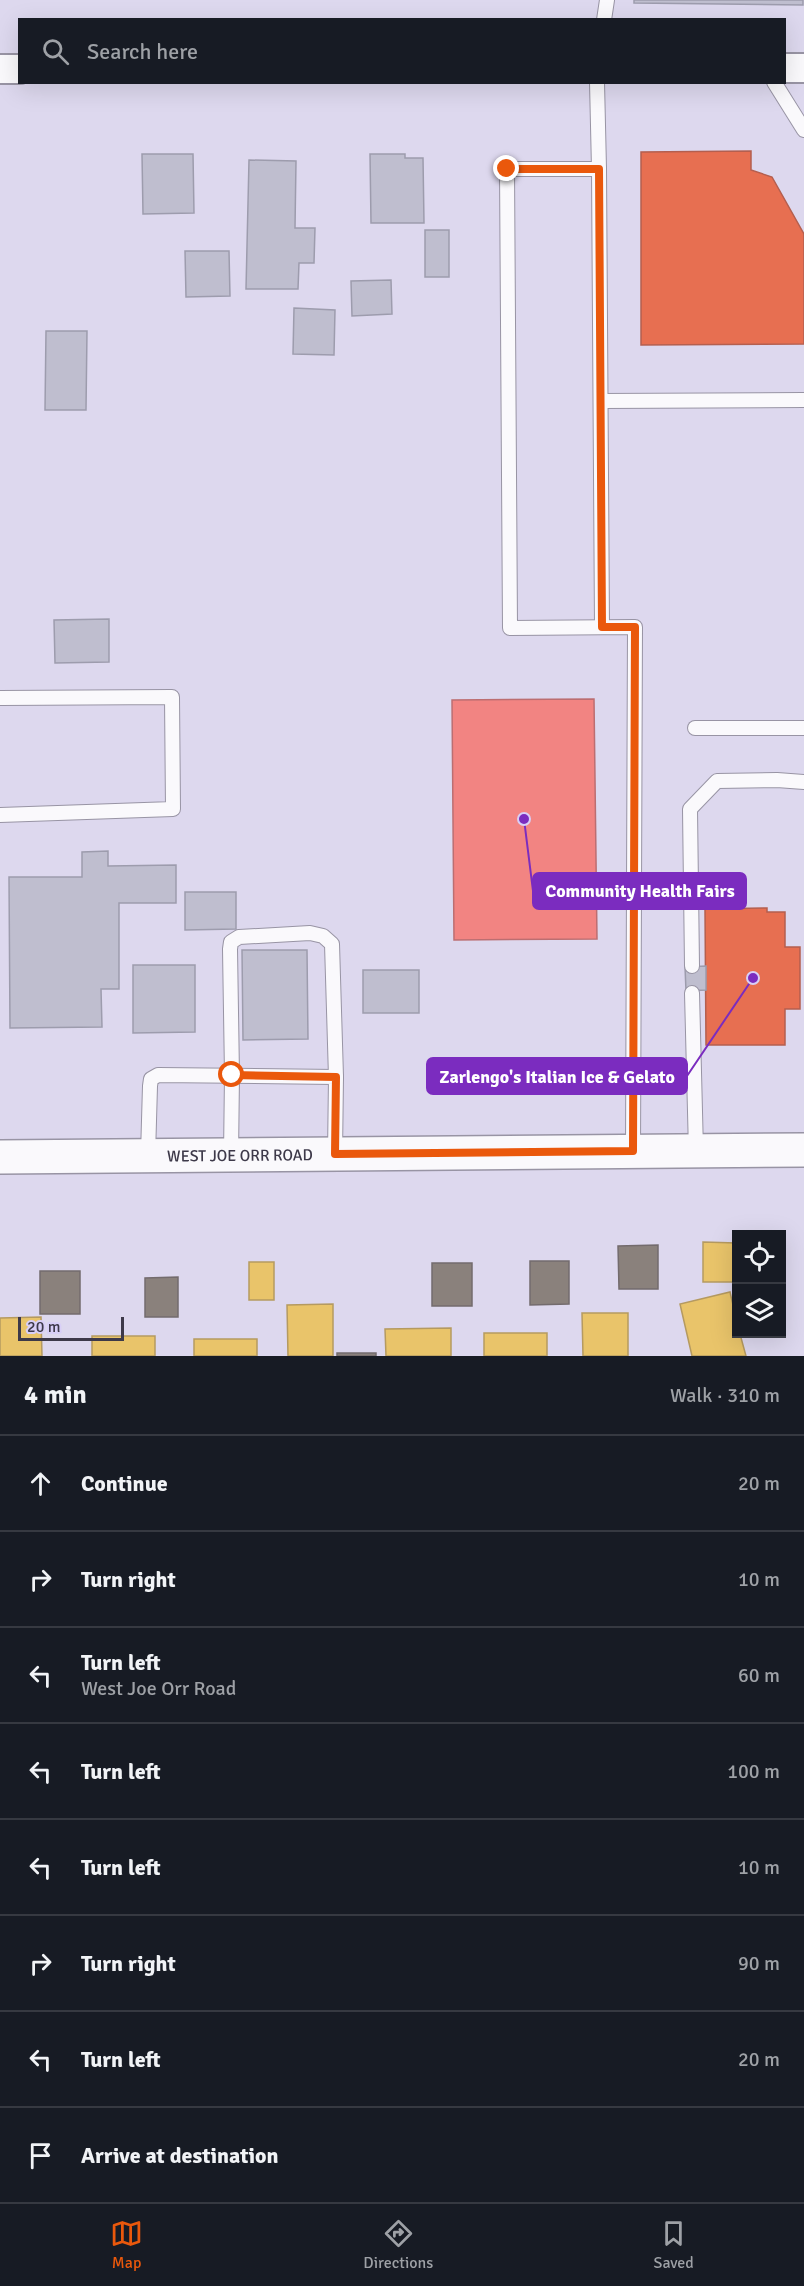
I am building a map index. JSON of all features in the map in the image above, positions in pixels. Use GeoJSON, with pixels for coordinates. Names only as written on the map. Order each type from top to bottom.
{"type":"FeatureCollection","features":[{"type":"Feature","properties":{"kind":"street"},"geometry":{"type":"LineString","coordinates":[[786,68],[804,68]]}},
{"type":"Feature","properties":{"kind":"street"},"geometry":{"type":"LineString","coordinates":[[0,69],[18,69]]}},
{"type":"Feature","properties":{"kind":"street","name":"WEST JOE ORR ROAD"},"geometry":{"type":"LineString","coordinates":[[0,1156],[804,1150]]}},
{"type":"Feature","properties":{"kind":"lane"},"geometry":{"type":"LineString","coordinates":[[604,18],[607,0]]}},
{"type":"Feature","properties":{"kind":"lane"},"geometry":{"type":"LineString","coordinates":[[597,84],[602,627]]}},
{"type":"Feature","properties":{"kind":"lane"},"geometry":{"type":"LineString","coordinates":[[775,84],[804,130]]}},
{"type":"Feature","properties":{"kind":"lane"},"geometry":{"type":"LineString","coordinates":[[599,169],[507,169],[510,628],[635,627],[633,1151]]}},
{"type":"Feature","properties":{"kind":"lane"},"geometry":{"type":"LineString","coordinates":[[601,401],[804,400]]}},
{"type":"Feature","properties":{"kind":"lane"},"geometry":{"type":"LineString","coordinates":[[0,698],[171,697],[173,809],[0,815]]}},
{"type":"Feature","properties":{"kind":"lane"},"geometry":{"type":"LineString","coordinates":[[695,728],[804,728]]}},
{"type":"Feature","properties":{"kind":"lane"},"geometry":{"type":"LineString","coordinates":[[692,966],[690,809],[717,781],[804,782]]}},
{"type":"Feature","properties":{"kind":"lane"},"geometry":{"type":"LineString","coordinates":[[231,1155],[231,942],[239,937],[310,933],[323,936],[332,944],[336,1077],[335,1154]]}},
{"type":"Feature","properties":{"kind":"lane"},"geometry":{"type":"LineString","coordinates":[[693,993],[696,1151]]}},
{"type":"Feature","properties":{"kind":"lane"},"geometry":{"type":"LineString","coordinates":[[148,1155],[151,1078],[158,1075],[336,1077]]}},
{"type":"Feature","properties":{"kind":"building: Homes"},"geometry":{"type":"Polygon","coordinates":[[[703,1242],[732,1243],[732,1282],[703,1282],[703,1242]]]}},
{"type":"Feature","properties":{"kind":"building: Homes"},"geometry":{"type":"Polygon","coordinates":[[[249,1262],[274,1262],[274,1300],[249,1300],[249,1262]]]}},
{"type":"Feature","properties":{"kind":"building: Homes"},"geometry":{"type":"Polygon","coordinates":[[[730,1292],[732,1338],[741,1338],[746,1356],[692,1356],[680,1304],[730,1292]]]}},
{"type":"Feature","properties":{"kind":"building: Homes"},"geometry":{"type":"Polygon","coordinates":[[[333,1304],[333,1356],[288,1356],[287,1305],[333,1304]]]}},
{"type":"Feature","properties":{"kind":"building: Homes"},"geometry":{"type":"Polygon","coordinates":[[[582,1313],[628,1313],[628,1356],[583,1356],[582,1313]]]}},
{"type":"Feature","properties":{"kind":"building: Homes"},"geometry":{"type":"Polygon","coordinates":[[[41,1317],[42,1356],[0,1356],[0,1318],[41,1317]]]}},
{"type":"Feature","properties":{"kind":"building: Homes"},"geometry":{"type":"Polygon","coordinates":[[[451,1328],[451,1356],[386,1356],[385,1329],[451,1328]]]}},
{"type":"Feature","properties":{"kind":"building: Homes"},"geometry":{"type":"Polygon","coordinates":[[[484,1333],[547,1333],[547,1356],[484,1356],[484,1333]]]}},
{"type":"Feature","properties":{"kind":"building: Homes"},"geometry":{"type":"Polygon","coordinates":[[[92,1336],[155,1336],[155,1356],[92,1356],[92,1336]]]}},
{"type":"Feature","properties":{"kind":"building: Homes"},"geometry":{"type":"Polygon","coordinates":[[[194,1339],[257,1339],[257,1356],[194,1356],[194,1339]]]}},
{"type":"Feature","properties":{"kind":"building: Shops"},"geometry":{"type":"Polygon","coordinates":[[[751,151],[751,170],[772,177],[804,234],[804,344],[641,345],[641,152],[751,151]]]}},
{"type":"Feature","properties":{"kind":"building: Shops"},"geometry":{"type":"Polygon","coordinates":[[[767,908],[767,912],[785,912],[785,947],[800,947],[800,1009],[785,1009],[785,1045],[706,1045],[705,909],[767,908]]]}},
{"type":"Feature","properties":{"kind":"building: Health"},"geometry":{"type":"Polygon","coordinates":[[[594,699],[597,939],[454,940],[452,700],[594,699]]]}},
{"type":"Feature","properties":{"kind":"building: Industry"},"geometry":{"type":"Polygon","coordinates":[[[658,1245],[658,1289],[619,1289],[618,1246],[658,1245]]]}},
{"type":"Feature","properties":{"kind":"building: Industry"},"geometry":{"type":"Polygon","coordinates":[[[530,1261],[569,1261],[569,1304],[530,1305],[530,1261]]]}},
{"type":"Feature","properties":{"kind":"building: Industry"},"geometry":{"type":"Polygon","coordinates":[[[432,1263],[472,1263],[472,1306],[432,1306],[432,1263]]]}},
{"type":"Feature","properties":{"kind":"building: Industry"},"geometry":{"type":"Polygon","coordinates":[[[40,1271],[80,1271],[80,1314],[40,1314],[40,1271]]]}},
{"type":"Feature","properties":{"kind":"building: Industry"},"geometry":{"type":"Polygon","coordinates":[[[178,1277],[178,1317],[145,1317],[145,1278],[178,1277]]]}},
{"type":"Feature","properties":{"kind":"building: Industry"},"geometry":{"type":"Polygon","coordinates":[[[337,1353],[376,1353],[376,1356],[337,1356],[337,1353]]]}},
{"type":"Feature","properties":{"kind":"building: Other"},"geometry":{"type":"Polygon","coordinates":[[[634,0],[803,0],[803,5],[634,3],[634,0]]]}},
{"type":"Feature","properties":{"kind":"building: Other"},"geometry":{"type":"Polygon","coordinates":[[[142,154],[193,154],[194,213],[143,214],[142,154]]]}},
{"type":"Feature","properties":{"kind":"building: Other"},"geometry":{"type":"Polygon","coordinates":[[[370,154],[405,154],[405,158],[423,158],[424,223],[371,223],[370,154]]]}},
{"type":"Feature","properties":{"kind":"building: Other"},"geometry":{"type":"Polygon","coordinates":[[[249,160],[296,161],[295,228],[315,228],[314,263],[299,263],[298,289],[246,289],[249,160]]]}},
{"type":"Feature","properties":{"kind":"building: Other"},"geometry":{"type":"Polygon","coordinates":[[[425,230],[449,230],[449,277],[425,277],[425,230]]]}},
{"type":"Feature","properties":{"kind":"building: Other"},"geometry":{"type":"Polygon","coordinates":[[[185,251],[229,251],[230,296],[186,297],[185,251]]]}},
{"type":"Feature","properties":{"kind":"building: Other"},"geometry":{"type":"Polygon","coordinates":[[[391,280],[392,314],[352,316],[351,281],[391,280]]]}},
{"type":"Feature","properties":{"kind":"building: Other"},"geometry":{"type":"Polygon","coordinates":[[[294,308],[335,310],[334,355],[293,354],[294,308]]]}},
{"type":"Feature","properties":{"kind":"building: Other"},"geometry":{"type":"Polygon","coordinates":[[[46,331],[87,331],[86,410],[45,410],[46,331]]]}},
{"type":"Feature","properties":{"kind":"building: Other"},"geometry":{"type":"Polygon","coordinates":[[[109,619],[109,662],[55,663],[54,620],[109,619]]]}},
{"type":"Feature","properties":{"kind":"building: Other"},"geometry":{"type":"Polygon","coordinates":[[[108,851],[108,866],[176,865],[176,903],[119,903],[119,989],[101,989],[102,1027],[10,1028],[9,877],[82,877],[82,852],[108,851]]]}},
{"type":"Feature","properties":{"kind":"building: Other"},"geometry":{"type":"Polygon","coordinates":[[[185,892],[236,892],[236,929],[185,930],[185,892]]]}},
{"type":"Feature","properties":{"kind":"building: Other"},"geometry":{"type":"Polygon","coordinates":[[[242,950],[307,950],[308,1039],[243,1040],[242,950]]]}},
{"type":"Feature","properties":{"kind":"building: Other"},"geometry":{"type":"Polygon","coordinates":[[[133,965],[195,965],[195,1032],[133,1033],[133,965]]]}},
{"type":"Feature","properties":{"kind":"building: Other"},"geometry":{"type":"Polygon","coordinates":[[[706,966],[706,990],[686,991],[685,967],[706,966]]]}},
{"type":"Feature","properties":{"kind":"building: Other"},"geometry":{"type":"Polygon","coordinates":[[[363,970],[419,970],[419,1013],[363,1013],[363,970]]]}},
{"type":"Feature","properties":{"kind":"place","name":"Community Health Fairs"},"geometry":{"type":"Point","coordinates":[524,819]}},
{"type":"Feature","properties":{"kind":"place","name":"Zarlengo's Italian Ice & Gelato"},"geometry":{"type":"Point","coordinates":[753,978]}},
{"type":"Feature","properties":{"kind":"route"},"geometry":{"type":"LineString","coordinates":[[232,1075],[336,1077],[335,1154],[633,1151],[635,627],[602,627],[599,169],[507,169]]}}]}
